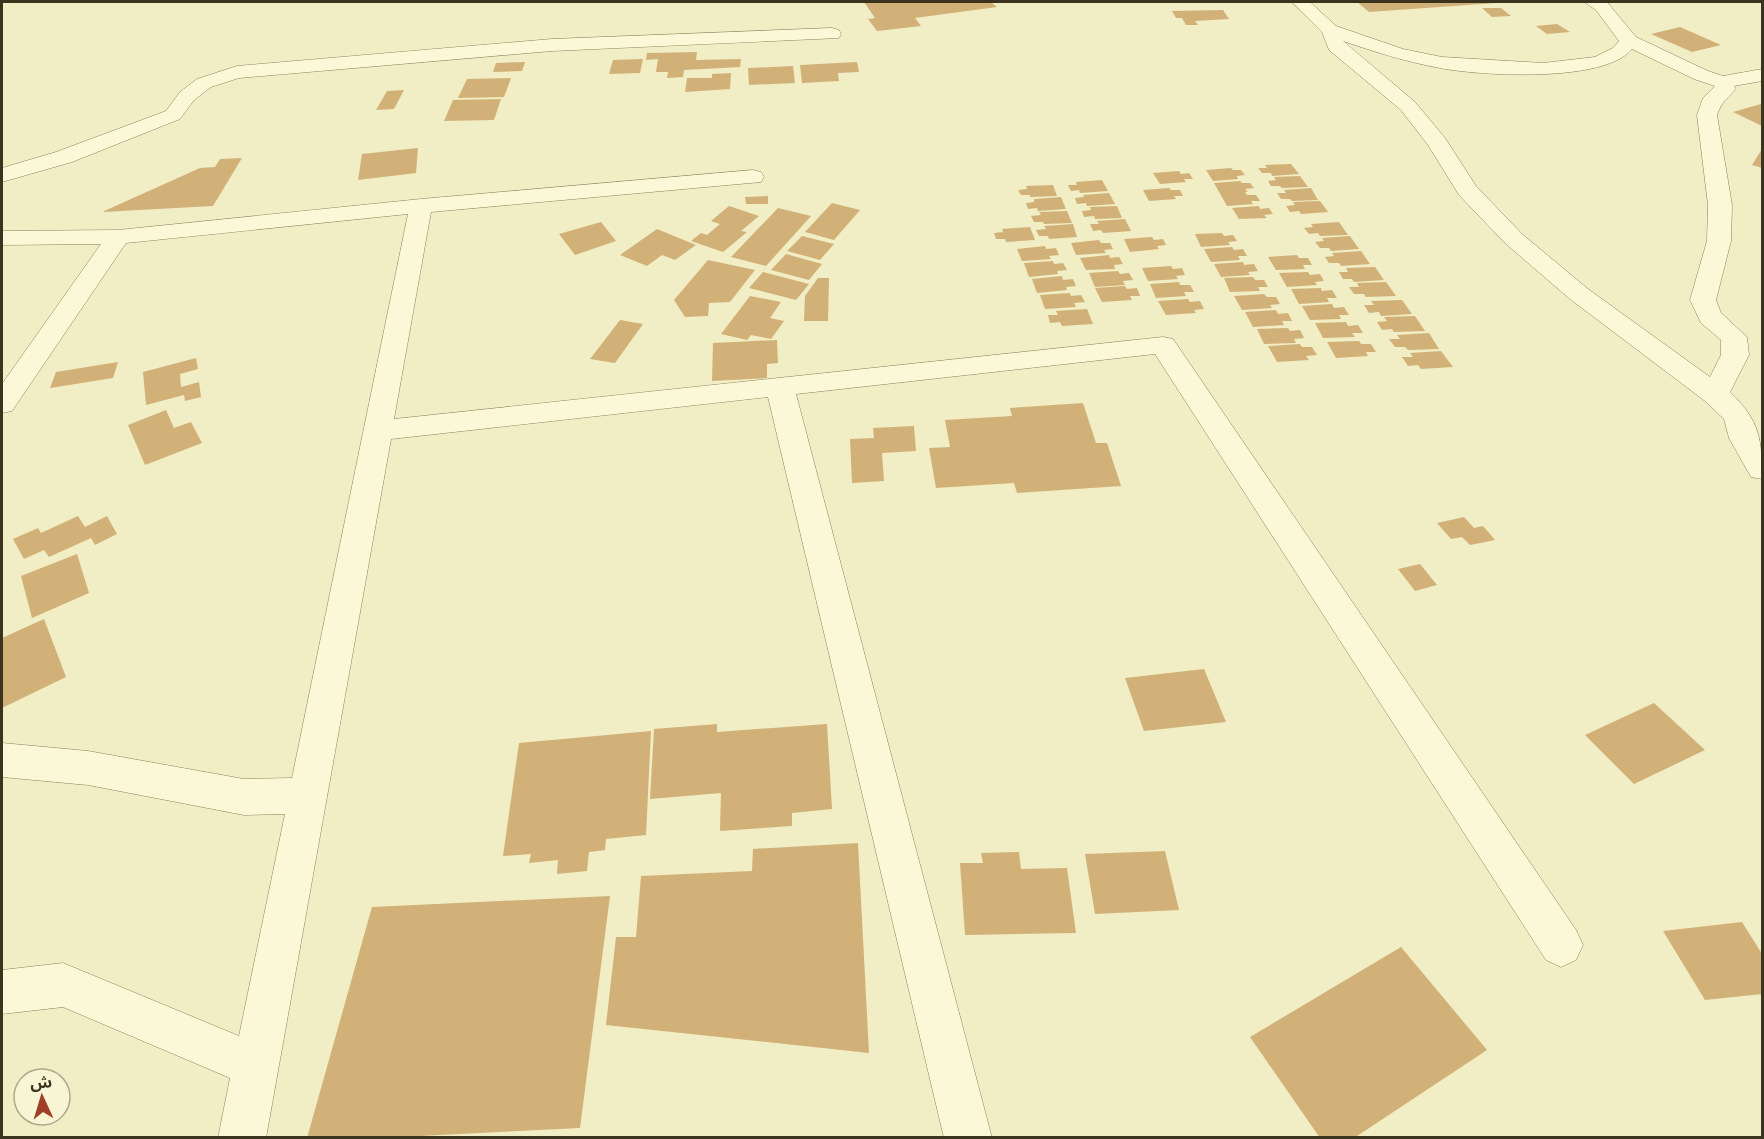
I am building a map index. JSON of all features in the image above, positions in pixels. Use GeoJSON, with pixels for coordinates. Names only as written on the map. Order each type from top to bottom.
{"type":"FeatureCollection","features":[{"type":"Feature","properties":{"kind":"street"},"geometry":{"type":"LineString","coordinates":[[1300,2],[1330,30],[1398,53],[1442,63],[1543,69],[1599,62],[1620,52],[1629,40]]}},
{"type":"Feature","properties":{"kind":"street"},"geometry":{"type":"LineString","coordinates":[[1603,3],[1629,40],[1661,57],[1722,82],[1762,75]]}},
{"type":"Feature","properties":{"kind":"street"},"geometry":{"type":"LineString","coordinates":[[1330,30],[1336,46],[1371,73],[1414,90],[1437,143],[1467,190],[1514,239],[1579,294],[1714,394],[1737,414],[1743,438],[1762,469]]}},
{"type":"Feature","properties":{"kind":"street"},"geometry":{"type":"LineString","coordinates":[[2,175],[64,157],[173,115],[186,96],[204,83],[237,72],[552,45],[832,34]]}},
{"type":"Feature","properties":{"kind":"street"},"geometry":{"type":"LineString","coordinates":[[1414,90],[1442,63]]}},
{"type":"Feature","properties":{"kind":"street"},"geometry":{"type":"LineString","coordinates":[[1714,394],[1735,355],[1734,337],[1710,317],[1703,300],[1719,241],[1720,205],[1707,115],[1713,98],[1726,88],[1722,82]]}},
{"type":"Feature","properties":{"kind":"street"},"geometry":{"type":"LineString","coordinates":[[2,238],[118,237],[421,206],[753,177]]}},
{"type":"Feature","properties":{"kind":"street"},"geometry":{"type":"LineString","coordinates":[[242,1137],[421,206]]}},
{"type":"Feature","properties":{"kind":"street"},"geometry":{"type":"LineString","coordinates":[[2,404],[118,237]]}},
{"type":"Feature","properties":{"kind":"street"},"geometry":{"type":"LineString","coordinates":[[378,430],[1163,345],[1561,945]]}},
{"type":"Feature","properties":{"kind":"street"},"geometry":{"type":"LineString","coordinates":[[780,388],[968,1137]]}},
{"type":"Feature","properties":{"kind":"street"},"geometry":{"type":"LineString","coordinates":[[2,760],[88,768],[244,796],[308,795]]}},
{"type":"Feature","properties":{"kind":"street"},"geometry":{"type":"LineString","coordinates":[[2,992],[63,985],[256,1066]]}},
{"type":"Feature","properties":{"kind":"building"},"geometry":{"type":"Polygon","coordinates":[[[864,2],[991,2],[997,7],[915,18],[921,26],[877,31],[868,19],[875,18],[864,2]]]}},
{"type":"Feature","properties":{"kind":"building"},"geometry":{"type":"Polygon","coordinates":[[[1357,2],[1493,2],[1496,3],[1369,12],[1357,2]]]}},
{"type":"Feature","properties":{"kind":"building"},"geometry":{"type":"Polygon","coordinates":[[[1482,8],[1501,8],[1511,16],[1492,17],[1482,8]]]}},
{"type":"Feature","properties":{"kind":"building"},"geometry":{"type":"Polygon","coordinates":[[[1223,10],[1229,19],[1195,21],[1198,25],[1186,25],[1182,18],[1176,18],[1172,11],[1223,10]]]}},
{"type":"Feature","properties":{"kind":"building"},"geometry":{"type":"Polygon","coordinates":[[[1557,24],[1570,32],[1547,34],[1536,26],[1557,24]]]}},
{"type":"Feature","properties":{"kind":"building"},"geometry":{"type":"Polygon","coordinates":[[[1680,27],[1721,45],[1692,52],[1651,34],[1680,27]]]}},
{"type":"Feature","properties":{"kind":"building"},"geometry":{"type":"Polygon","coordinates":[[[697,52],[696,60],[741,59],[740,67],[684,70],[683,77],[667,78],[668,72],[656,72],[658,59],[646,60],[647,53],[697,52]]]}},
{"type":"Feature","properties":{"kind":"building"},"geometry":{"type":"Polygon","coordinates":[[[643,59],[640,73],[609,74],[613,60],[643,59]]]}},
{"type":"Feature","properties":{"kind":"building"},"geometry":{"type":"Polygon","coordinates":[[[525,62],[522,71],[493,72],[496,63],[525,62]]]}},
{"type":"Feature","properties":{"kind":"building"},"geometry":{"type":"Polygon","coordinates":[[[857,62],[859,72],[838,73],[839,81],[802,83],[800,65],[857,62]]]}},
{"type":"Feature","properties":{"kind":"building"},"geometry":{"type":"Polygon","coordinates":[[[793,66],[795,83],[749,85],[748,68],[793,66]]]}},
{"type":"Feature","properties":{"kind":"building"},"geometry":{"type":"Polygon","coordinates":[[[731,73],[730,89],[685,92],[687,78],[712,78],[712,74],[731,73]]]}},
{"type":"Feature","properties":{"kind":"building"},"geometry":{"type":"Polygon","coordinates":[[[511,78],[504,97],[458,98],[467,79],[511,78]]]}},
{"type":"Feature","properties":{"kind":"building"},"geometry":{"type":"Polygon","coordinates":[[[404,90],[394,109],[376,110],[387,91],[404,90]]]}},
{"type":"Feature","properties":{"kind":"building"},"geometry":{"type":"Polygon","coordinates":[[[501,99],[494,120],[444,121],[453,100],[501,99]]]}},
{"type":"Feature","properties":{"kind":"building"},"geometry":{"type":"Polygon","coordinates":[[[1761,104],[1762,126],[1733,112],[1761,104]]]}},
{"type":"Feature","properties":{"kind":"building"},"geometry":{"type":"Polygon","coordinates":[[[418,148],[416,173],[358,180],[362,154],[418,148]]]}},
{"type":"Feature","properties":{"kind":"building"},"geometry":{"type":"Polygon","coordinates":[[[1762,149],[1762,168],[1752,165],[1762,149]]]}},
{"type":"Feature","properties":{"kind":"building"},"geometry":{"type":"Polygon","coordinates":[[[242,158],[213,206],[102,212],[200,168],[215,167],[220,159],[242,158]]]}},
{"type":"Feature","properties":{"kind":"building"},"geometry":{"type":"Polygon","coordinates":[[[1291,164],[1299,174],[1272,176],[1271,173],[1262,173],[1258,168],[1267,168],[1265,165],[1291,164]]]}},
{"type":"Feature","properties":{"kind":"building"},"geometry":{"type":"Polygon","coordinates":[[[1231,168],[1241,170],[1245,175],[1237,176],[1238,179],[1213,181],[1206,170],[1231,168]]]}},
{"type":"Feature","properties":{"kind":"building"},"geometry":{"type":"Polygon","coordinates":[[[1179,171],[1181,174],[1189,173],[1193,179],[1184,179],[1186,182],[1160,184],[1153,173],[1179,171]]]}},
{"type":"Feature","properties":{"kind":"building"},"geometry":{"type":"Polygon","coordinates":[[[1300,176],[1308,187],[1282,188],[1271,186],[1268,181],[1276,180],[1274,177],[1300,176]]]}},
{"type":"Feature","properties":{"kind":"building"},"geometry":{"type":"Polygon","coordinates":[[[1102,180],[1108,191],[1080,193],[1079,190],[1071,191],[1068,185],[1077,185],[1076,182],[1102,180]]]}},
{"type":"Feature","properties":{"kind":"building"},"geometry":{"type":"Polygon","coordinates":[[[1240,181],[1250,183],[1254,188],[1245,189],[1248,192],[1245,192],[1247,195],[1256,195],[1260,201],[1251,201],[1253,204],[1227,206],[1214,183],[1240,181]]]}},
{"type":"Feature","properties":{"kind":"building"},"geometry":{"type":"Polygon","coordinates":[[[1053,185],[1057,196],[1030,197],[1030,195],[1021,195],[1018,190],[1027,189],[1026,186],[1053,185]]]}},
{"type":"Feature","properties":{"kind":"building"},"geometry":{"type":"Polygon","coordinates":[[[1169,188],[1180,190],[1183,196],[1174,196],[1176,199],[1149,201],[1143,190],[1169,188]]]}},
{"type":"Feature","properties":{"kind":"building"},"geometry":{"type":"Polygon","coordinates":[[[1311,188],[1318,200],[1292,201],[1281,199],[1277,193],[1286,193],[1284,190],[1311,188]]]}},
{"type":"Feature","properties":{"kind":"building"},"geometry":{"type":"Polygon","coordinates":[[[1109,193],[1115,204],[1087,206],[1086,203],[1077,204],[1075,198],[1084,197],[1083,195],[1109,193]]]}},
{"type":"Feature","properties":{"kind":"building"},"geometry":{"type":"Polygon","coordinates":[[[768,196],[768,204],[746,204],[745,197],[768,196]]]}},
{"type":"Feature","properties":{"kind":"building"},"geometry":{"type":"Polygon","coordinates":[[[1061,197],[1066,209],[1038,211],[1037,208],[1028,209],[1026,203],[1034,202],[1034,199],[1061,197]]]}},
{"type":"Feature","properties":{"kind":"building"},"geometry":{"type":"Polygon","coordinates":[[[1320,201],[1328,212],[1301,214],[1299,211],[1290,212],[1286,206],[1295,205],[1293,202],[1320,201]]]}},
{"type":"Feature","properties":{"kind":"building"},"geometry":{"type":"Polygon","coordinates":[[[832,203],[860,210],[834,240],[805,232],[832,203]]]}},
{"type":"Feature","properties":{"kind":"building"},"geometry":{"type":"Polygon","coordinates":[[[729,206],[759,216],[741,231],[747,232],[723,252],[691,241],[701,233],[707,235],[720,224],[711,221],[729,206]]]}},
{"type":"Feature","properties":{"kind":"building"},"geometry":{"type":"Polygon","coordinates":[[[1117,206],[1122,218],[1095,219],[1094,216],[1084,217],[1082,211],[1091,210],[1090,207],[1117,206]]]}},
{"type":"Feature","properties":{"kind":"building"},"geometry":{"type":"Polygon","coordinates":[[[1259,206],[1260,209],[1269,208],[1273,214],[1264,215],[1267,218],[1239,219],[1232,208],[1259,206]]]}},
{"type":"Feature","properties":{"kind":"building"},"geometry":{"type":"Polygon","coordinates":[[[778,208],[811,216],[766,266],[731,257],[778,208]]]}},
{"type":"Feature","properties":{"kind":"building"},"geometry":{"type":"Polygon","coordinates":[[[1067,211],[1072,223],[1044,224],[1034,222],[1031,216],[1041,215],[1039,212],[1067,211]]]}},
{"type":"Feature","properties":{"kind":"building"},"geometry":{"type":"Polygon","coordinates":[[[1125,219],[1131,231],[1103,233],[1101,230],[1093,231],[1090,224],[1099,224],[1097,221],[1125,219]]]}},
{"type":"Feature","properties":{"kind":"building"},"geometry":{"type":"Polygon","coordinates":[[[601,222],[616,241],[575,255],[559,234],[601,222]]]}},
{"type":"Feature","properties":{"kind":"building"},"geometry":{"type":"Polygon","coordinates":[[[1339,222],[1348,235],[1320,236],[1318,233],[1309,234],[1304,228],[1313,227],[1311,224],[1339,222]]]}},
{"type":"Feature","properties":{"kind":"building"},"geometry":{"type":"Polygon","coordinates":[[[1073,224],[1077,237],[1049,239],[1048,236],[1039,236],[1036,230],[1046,229],[1044,226],[1073,224]]]}},
{"type":"Feature","properties":{"kind":"building"},"geometry":{"type":"Polygon","coordinates":[[[1030,227],[1035,240],[1006,242],[1005,239],[996,239],[994,233],[1003,232],[1002,229],[1030,227]]]}},
{"type":"Feature","properties":{"kind":"building"},"geometry":{"type":"Polygon","coordinates":[[[657,229],[696,245],[675,260],[662,255],[647,266],[620,255],[657,229]]]}},
{"type":"Feature","properties":{"kind":"building"},"geometry":{"type":"Polygon","coordinates":[[[1222,233],[1224,236],[1233,235],[1237,241],[1228,242],[1230,245],[1201,247],[1195,234],[1222,233]]]}},
{"type":"Feature","properties":{"kind":"building"},"geometry":{"type":"Polygon","coordinates":[[[802,236],[834,244],[820,260],[787,251],[802,236]]]}},
{"type":"Feature","properties":{"kind":"building"},"geometry":{"type":"Polygon","coordinates":[[[1350,236],[1359,249],[1331,251],[1329,248],[1320,248],[1315,242],[1324,241],[1322,238],[1350,236]]]}},
{"type":"Feature","properties":{"kind":"building"},"geometry":{"type":"Polygon","coordinates":[[[1152,237],[1154,240],[1163,239],[1166,245],[1157,246],[1159,249],[1130,252],[1124,239],[1152,237]]]}},
{"type":"Feature","properties":{"kind":"building"},"geometry":{"type":"Polygon","coordinates":[[[1099,240],[1101,243],[1110,243],[1113,249],[1104,250],[1106,253],[1076,255],[1071,243],[1099,240]]]}},
{"type":"Feature","properties":{"kind":"building"},"geometry":{"type":"Polygon","coordinates":[[[1045,246],[1046,249],[1056,248],[1059,255],[1049,256],[1051,259],[1022,261],[1017,249],[1045,246]]]}},
{"type":"Feature","properties":{"kind":"building"},"geometry":{"type":"Polygon","coordinates":[[[1232,247],[1234,250],[1243,249],[1247,256],[1238,256],[1240,260],[1211,262],[1204,249],[1232,247]]]}},
{"type":"Feature","properties":{"kind":"building"},"geometry":{"type":"Polygon","coordinates":[[[1361,251],[1370,264],[1341,266],[1339,263],[1329,263],[1325,257],[1334,256],[1332,253],[1361,251]]]}},
{"type":"Feature","properties":{"kind":"building"},"geometry":{"type":"Polygon","coordinates":[[[786,254],[822,264],[809,280],[771,270],[786,254]]]}},
{"type":"Feature","properties":{"kind":"building"},"geometry":{"type":"Polygon","coordinates":[[[1109,255],[1110,258],[1119,257],[1123,264],[1114,265],[1115,269],[1086,270],[1080,258],[1109,255]]]}},
{"type":"Feature","properties":{"kind":"building"},"geometry":{"type":"Polygon","coordinates":[[[1297,255],[1299,258],[1308,258],[1312,265],[1303,265],[1305,269],[1276,270],[1268,257],[1297,255]]]}},
{"type":"Feature","properties":{"kind":"building"},"geometry":{"type":"Polygon","coordinates":[[[708,260],[755,270],[730,302],[709,303],[708,316],[685,317],[674,300],[708,260]]]}},
{"type":"Feature","properties":{"kind":"building"},"geometry":{"type":"Polygon","coordinates":[[[1053,261],[1054,264],[1063,263],[1067,270],[1057,271],[1058,274],[1029,277],[1024,263],[1053,261]]]}},
{"type":"Feature","properties":{"kind":"building"},"geometry":{"type":"Polygon","coordinates":[[[1243,262],[1244,265],[1254,264],[1258,271],[1248,272],[1250,275],[1221,277],[1214,264],[1243,262]]]}},
{"type":"Feature","properties":{"kind":"building"},"geometry":{"type":"Polygon","coordinates":[[[1171,266],[1173,269],[1182,268],[1185,275],[1176,276],[1178,279],[1148,281],[1142,268],[1171,266]]]}},
{"type":"Feature","properties":{"kind":"building"},"geometry":{"type":"Polygon","coordinates":[[[1375,267],[1384,280],[1354,282],[1352,279],[1343,279],[1339,272],[1348,272],[1346,268],[1375,267]]]}},
{"type":"Feature","properties":{"kind":"building"},"geometry":{"type":"Polygon","coordinates":[[[1118,271],[1120,274],[1129,273],[1133,280],[1123,281],[1125,285],[1095,287],[1089,273],[1118,271]]]}},
{"type":"Feature","properties":{"kind":"building"},"geometry":{"type":"Polygon","coordinates":[[[763,272],[809,284],[796,300],[749,288],[763,272]]]}},
{"type":"Feature","properties":{"kind":"building"},"geometry":{"type":"Polygon","coordinates":[[[1308,272],[1310,275],[1320,274],[1324,281],[1315,282],[1317,285],[1287,287],[1279,273],[1308,272]]]}},
{"type":"Feature","properties":{"kind":"building"},"geometry":{"type":"Polygon","coordinates":[[[1062,276],[1063,280],[1073,279],[1076,286],[1066,287],[1067,290],[1037,293],[1032,279],[1062,276]]]}},
{"type":"Feature","properties":{"kind":"building"},"geometry":{"type":"Polygon","coordinates":[[[1253,277],[1255,280],[1264,280],[1268,287],[1258,287],[1260,291],[1230,292],[1224,278],[1253,277]]]}},
{"type":"Feature","properties":{"kind":"building"},"geometry":{"type":"Polygon","coordinates":[[[818,278],[829,278],[828,321],[804,321],[805,296],[818,278]]]}},
{"type":"Feature","properties":{"kind":"building"},"geometry":{"type":"Polygon","coordinates":[[[1179,282],[1180,285],[1190,285],[1194,292],[1184,292],[1186,296],[1156,298],[1150,284],[1179,282]]]}},
{"type":"Feature","properties":{"kind":"building"},"geometry":{"type":"Polygon","coordinates":[[[1386,282],[1396,296],[1366,297],[1364,294],[1354,294],[1349,287],[1359,287],[1357,283],[1386,282]]]}},
{"type":"Feature","properties":{"kind":"building"},"geometry":{"type":"Polygon","coordinates":[[[1125,286],[1127,289],[1137,288],[1140,296],[1130,296],[1132,300],[1102,302],[1095,288],[1125,286]]]}},
{"type":"Feature","properties":{"kind":"building"},"geometry":{"type":"Polygon","coordinates":[[[1321,288],[1322,291],[1332,290],[1337,298],[1327,298],[1329,302],[1299,304],[1291,289],[1321,288]]]}},
{"type":"Feature","properties":{"kind":"building"},"geometry":{"type":"Polygon","coordinates":[[[1070,293],[1071,296],[1081,295],[1085,302],[1074,303],[1076,307],[1045,309],[1040,295],[1070,293]]]}},
{"type":"Feature","properties":{"kind":"building"},"geometry":{"type":"Polygon","coordinates":[[[1264,294],[1267,297],[1276,297],[1280,304],[1270,305],[1272,308],[1242,310],[1234,296],[1264,294]]]}},
{"type":"Feature","properties":{"kind":"building"},"geometry":{"type":"Polygon","coordinates":[[[750,296],[781,302],[770,318],[784,321],[771,339],[751,335],[747,340],[721,334],[750,296]]]}},
{"type":"Feature","properties":{"kind":"building"},"geometry":{"type":"Polygon","coordinates":[[[1188,299],[1190,302],[1200,301],[1204,309],[1194,310],[1196,313],[1166,315],[1158,301],[1188,299]]]}},
{"type":"Feature","properties":{"kind":"building"},"geometry":{"type":"Polygon","coordinates":[[[1402,300],[1412,314],[1381,316],[1379,312],[1369,313],[1364,305],[1374,305],[1371,301],[1402,300]]]}},
{"type":"Feature","properties":{"kind":"building"},"geometry":{"type":"Polygon","coordinates":[[[1332,304],[1334,308],[1344,307],[1349,315],[1339,315],[1341,319],[1310,320],[1302,306],[1332,304]]]}},
{"type":"Feature","properties":{"kind":"building"},"geometry":{"type":"Polygon","coordinates":[[[1087,309],[1093,324],[1062,326],[1060,322],[1050,323],[1048,315],[1058,315],[1056,311],[1087,309]]]}},
{"type":"Feature","properties":{"kind":"building"},"geometry":{"type":"Polygon","coordinates":[[[1276,310],[1278,314],[1288,313],[1292,321],[1282,321],[1284,325],[1253,327],[1245,312],[1276,310]]]}},
{"type":"Feature","properties":{"kind":"building"},"geometry":{"type":"Polygon","coordinates":[[[1415,316],[1425,331],[1382,330],[1377,322],[1387,321],[1384,317],[1415,316]]]}},
{"type":"Feature","properties":{"kind":"building"},"geometry":{"type":"Polygon","coordinates":[[[620,320],[643,324],[615,363],[590,359],[620,320]]]}},
{"type":"Feature","properties":{"kind":"building"},"geometry":{"type":"Polygon","coordinates":[[[1346,322],[1348,326],[1358,325],[1363,333],[1352,333],[1355,337],[1323,338],[1315,323],[1346,322]]]}},
{"type":"Feature","properties":{"kind":"building"},"geometry":{"type":"Polygon","coordinates":[[[1288,328],[1290,331],[1300,330],[1304,338],[1294,339],[1296,343],[1264,344],[1257,329],[1288,328]]]}},
{"type":"Feature","properties":{"kind":"building"},"geometry":{"type":"Polygon","coordinates":[[[1429,333],[1439,349],[1408,350],[1405,347],[1395,347],[1389,339],[1400,339],[1397,335],[1429,333]]]}},
{"type":"Feature","properties":{"kind":"building"},"geometry":{"type":"Polygon","coordinates":[[[777,340],[778,363],[767,364],[767,378],[712,381],[713,343],[777,340]]]}},
{"type":"Feature","properties":{"kind":"building"},"geometry":{"type":"Polygon","coordinates":[[[1359,341],[1361,344],[1371,344],[1376,352],[1366,352],[1368,356],[1336,358],[1327,342],[1359,341]]]}},
{"type":"Feature","properties":{"kind":"building"},"geometry":{"type":"Polygon","coordinates":[[[1300,344],[1302,347],[1312,347],[1317,355],[1306,356],[1309,360],[1277,362],[1268,346],[1300,344]]]}},
{"type":"Feature","properties":{"kind":"building"},"geometry":{"type":"Polygon","coordinates":[[[1441,351],[1453,367],[1421,369],[1418,365],[1408,366],[1402,357],[1413,357],[1410,353],[1441,351]]]}},
{"type":"Feature","properties":{"kind":"building"},"geometry":{"type":"Polygon","coordinates":[[[196,358],[198,369],[180,374],[181,387],[199,382],[201,397],[185,401],[184,395],[146,405],[143,372],[196,358]]]}},
{"type":"Feature","properties":{"kind":"building"},"geometry":{"type":"Polygon","coordinates":[[[118,362],[113,378],[50,388],[56,372],[118,362]]]}},
{"type":"Feature","properties":{"kind":"building"},"geometry":{"type":"Polygon","coordinates":[[[1083,403],[1096,443],[1107,443],[1121,486],[1017,493],[1014,483],[936,488],[929,448],[950,447],[945,420],[1012,416],[1010,408],[1083,403]]]}},
{"type":"Feature","properties":{"kind":"building"},"geometry":{"type":"Polygon","coordinates":[[[166,410],[174,428],[191,422],[202,443],[145,465],[128,425],[166,410]]]}},
{"type":"Feature","properties":{"kind":"building"},"geometry":{"type":"Polygon","coordinates":[[[914,426],[916,451],[882,453],[884,481],[852,483],[850,439],[874,438],[873,428],[914,426]]]}},
{"type":"Feature","properties":{"kind":"building"},"geometry":{"type":"Polygon","coordinates":[[[78,516],[85,527],[107,516],[117,534],[95,545],[91,538],[49,557],[44,550],[24,559],[13,539],[38,528],[41,533],[78,516]]]}},
{"type":"Feature","properties":{"kind":"building"},"geometry":{"type":"Polygon","coordinates":[[[1464,517],[1474,528],[1483,526],[1495,540],[1470,545],[1462,537],[1451,539],[1437,523],[1464,517]]]}},
{"type":"Feature","properties":{"kind":"building"},"geometry":{"type":"Polygon","coordinates":[[[77,554],[89,593],[32,618],[21,576],[77,554]]]}},
{"type":"Feature","properties":{"kind":"building"},"geometry":{"type":"Polygon","coordinates":[[[1420,564],[1437,585],[1415,591],[1398,569],[1420,564]]]}},
{"type":"Feature","properties":{"kind":"building"},"geometry":{"type":"Polygon","coordinates":[[[44,619],[66,677],[2,708],[2,638],[44,619]]]}},
{"type":"Feature","properties":{"kind":"building"},"geometry":{"type":"Polygon","coordinates":[[[1204,669],[1226,722],[1144,731],[1125,678],[1204,669]]]}},
{"type":"Feature","properties":{"kind":"building"},"geometry":{"type":"Polygon","coordinates":[[[1654,703],[1705,750],[1634,784],[1585,735],[1654,703]]]}},
{"type":"Feature","properties":{"kind":"building"},"geometry":{"type":"Polygon","coordinates":[[[717,724],[717,732],[827,724],[832,809],[792,813],[792,826],[720,831],[721,793],[650,799],[654,729],[717,724]]]}},
{"type":"Feature","properties":{"kind":"building"},"geometry":{"type":"Polygon","coordinates":[[[651,731],[646,835],[606,839],[605,850],[589,852],[587,871],[557,874],[558,860],[529,863],[531,854],[503,856],[519,743],[651,731]]]}},
{"type":"Feature","properties":{"kind":"building"},"geometry":{"type":"Polygon","coordinates":[[[858,843],[869,1053],[606,1025],[616,937],[636,937],[641,876],[752,871],[753,849],[858,843]]]}},
{"type":"Feature","properties":{"kind":"building"},"geometry":{"type":"Polygon","coordinates":[[[1165,851],[1179,910],[1095,914],[1085,854],[1165,851]]]}},
{"type":"Feature","properties":{"kind":"building"},"geometry":{"type":"Polygon","coordinates":[[[1019,852],[1021,869],[1067,868],[1076,933],[965,935],[960,863],[983,863],[981,853],[1019,852]]]}},
{"type":"Feature","properties":{"kind":"building"},"geometry":{"type":"Polygon","coordinates":[[[610,896],[580,1128],[380,1138],[307,1138],[372,907],[610,896]]]}},
{"type":"Feature","properties":{"kind":"building"},"geometry":{"type":"Polygon","coordinates":[[[1742,922],[1762,954],[1762,994],[1705,1000],[1663,931],[1742,922]]]}},
{"type":"Feature","properties":{"kind":"building"},"geometry":{"type":"Polygon","coordinates":[[[1401,947],[1487,1050],[1354,1138],[1320,1138],[1250,1037],[1401,947]]]}}]}
